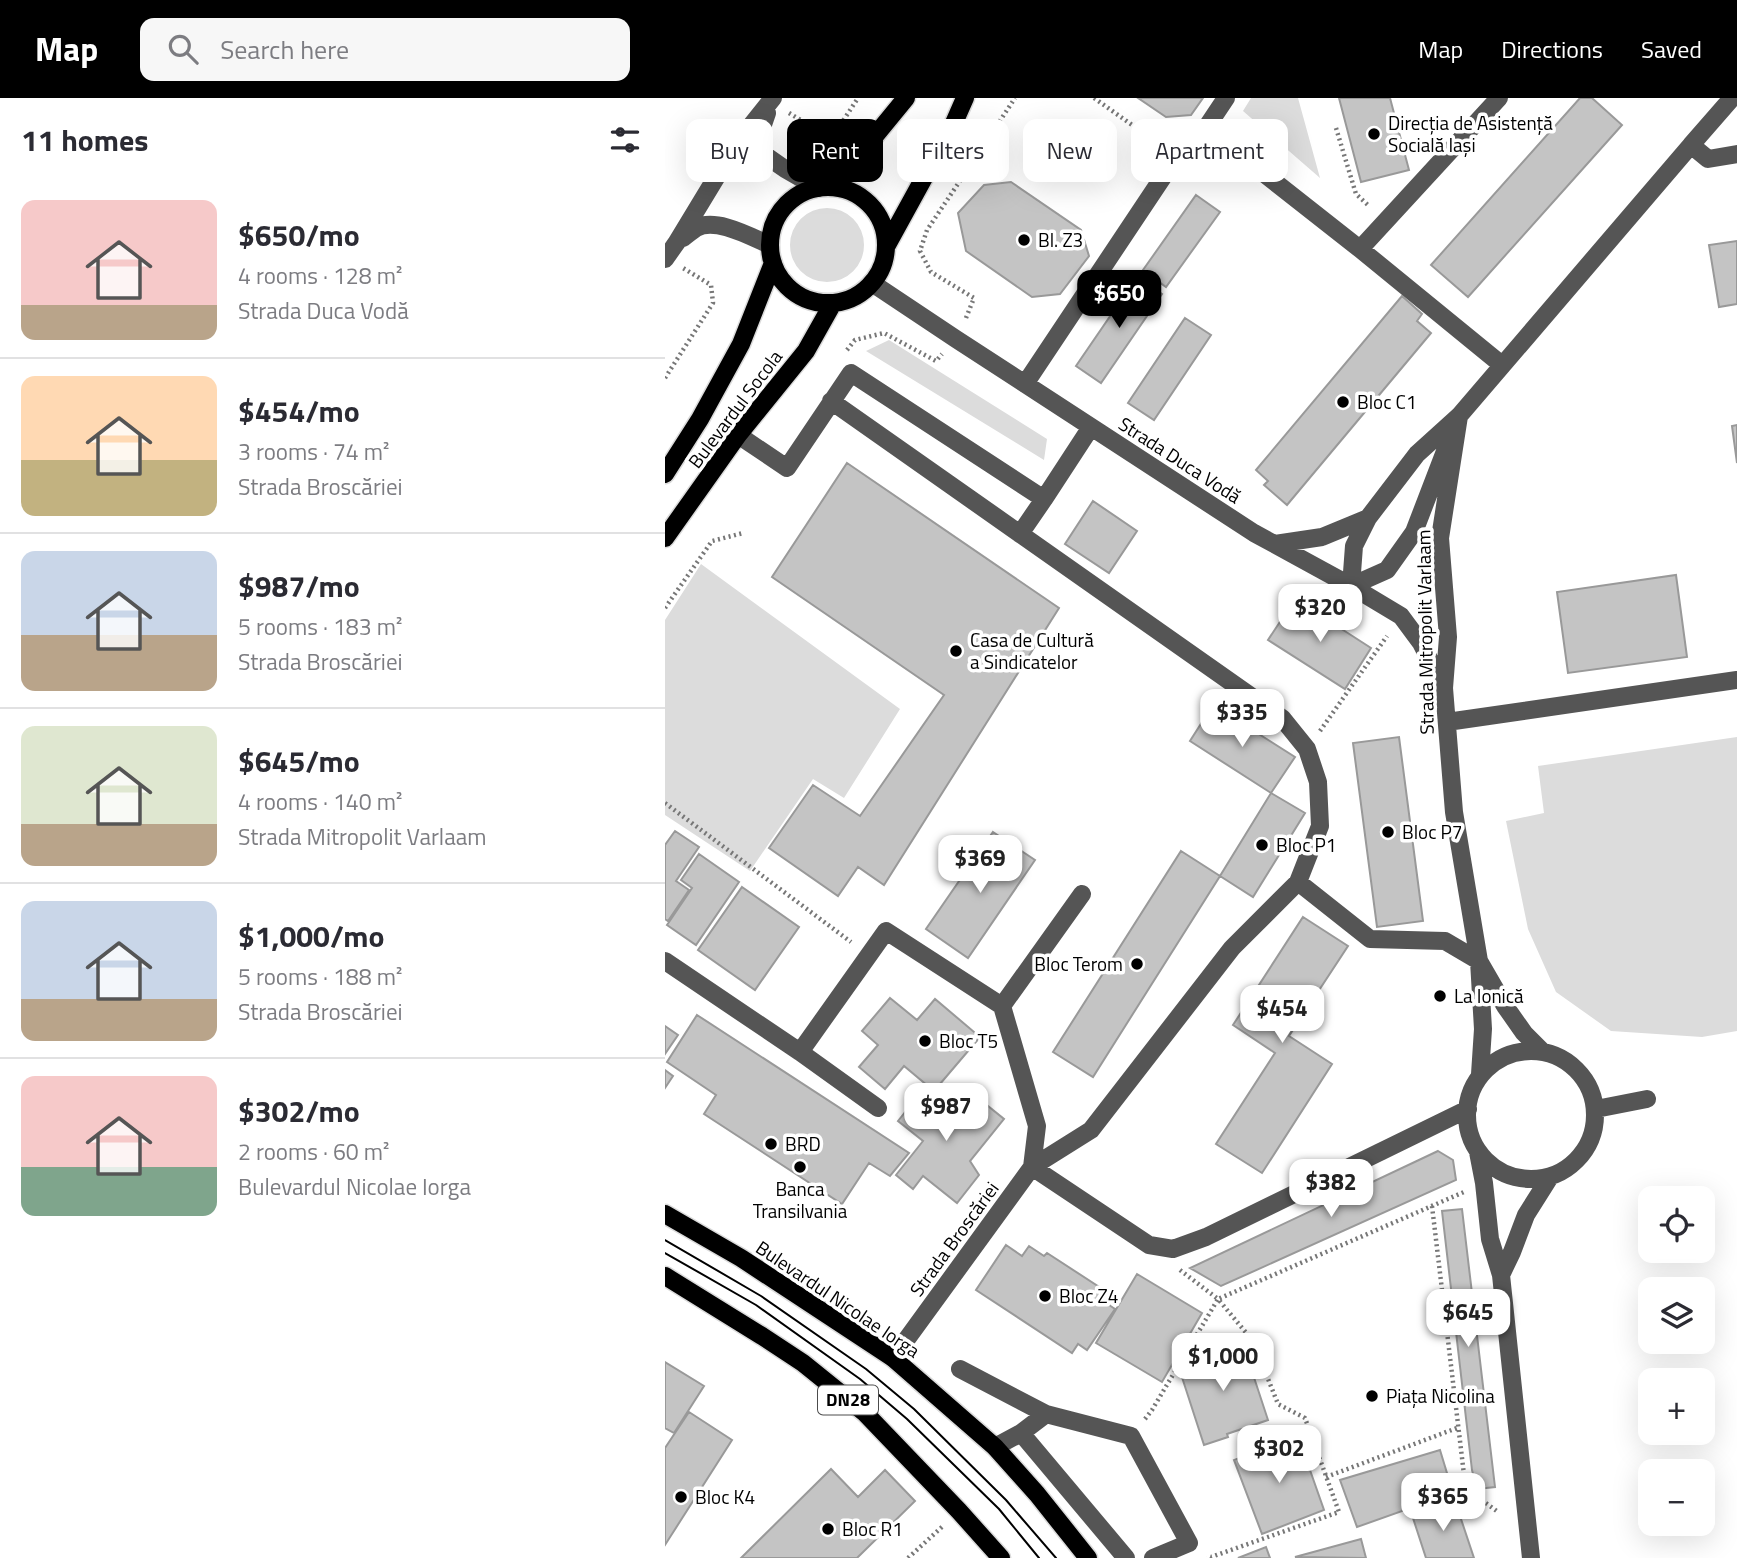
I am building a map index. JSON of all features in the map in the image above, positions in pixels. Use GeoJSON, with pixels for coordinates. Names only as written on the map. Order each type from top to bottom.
{"type":"FeatureCollection","features":[{"type":"Feature","properties":{"kind":"main road"},"geometry":{"type":"LineString","coordinates":[[826,188],[906,98]]}},
{"type":"Feature","properties":{"kind":"main road"},"geometry":{"type":"LineString","coordinates":[[955,119],[965,98]]}},
{"type":"Feature","properties":{"kind":"main road"},"geometry":{"type":"LineString","coordinates":[[886,247],[921,182]]}},
{"type":"Feature","properties":{"kind":"main road"},"geometry":{"type":"LineString","coordinates":[[826,188],[850,191],[865,200],[885,229],[886,247],[883,266],[873,283],[848,300],[833,303],[814,302],[796,294],[782,280],[772,254],[774,225],[784,208],[799,195],[826,188]]}},
{"type":"Feature","properties":{"kind":"main road","name":"Bulevardul Socola"},"geometry":{"type":"LineString","coordinates":[[665,474],[700,419],[741,344],[772,254]]}},
{"type":"Feature","properties":{"kind":"main road","name":"Bulevardul Socola"},"geometry":{"type":"LineString","coordinates":[[665,538],[738,435],[806,351],[833,303]]}},
{"type":"Feature","properties":{"kind":"main road","name":"Bulevardul Nicolae Iorga"},"geometry":{"type":"LineString","coordinates":[[665,1214],[741,1258],[893,1358],[995,1447],[1088,1558]]}},
{"type":"Feature","properties":{"kind":"main road","name":"DN28"},"geometry":{"type":"LineString","coordinates":[[665,1276],[803,1363],[865,1413],[1001,1558]]}},
{"type":"Feature","properties":{"kind":"street"},"geometry":{"type":"LineString","coordinates":[[1212,119],[1226,98]]}},
{"type":"Feature","properties":{"kind":"street"},"geometry":{"type":"LineString","coordinates":[[1360,250],[1499,98]]}},
{"type":"Feature","properties":{"kind":"street"},"geometry":{"type":"LineString","coordinates":[[1459,416],[1414,532],[1387,570],[1351,586],[1354,546],[1368,518],[1417,454],[1459,416],[1732,98]]}},
{"type":"Feature","properties":{"kind":"street"},"geometry":{"type":"LineString","coordinates":[[772,99],[758,139],[765,155],[785,169],[826,188]]}},
{"type":"Feature","properties":{"kind":"street"},"geometry":{"type":"LineString","coordinates":[[665,258],[737,143],[772,99]]}},
{"type":"Feature","properties":{"kind":"street"},"geometry":{"type":"LineString","coordinates":[[1691,145],[1708,159],[1737,154]]}},
{"type":"Feature","properties":{"kind":"street"},"geometry":{"type":"LineString","coordinates":[[1025,384],[1160,182]]}},
{"type":"Feature","properties":{"kind":"street"},"geometry":{"type":"LineString","coordinates":[[1274,182],[1502,365]]}},
{"type":"Feature","properties":{"kind":"street"},"geometry":{"type":"LineString","coordinates":[[677,242],[699,226],[716,226],[730,228],[772,254]]}},
{"type":"Feature","properties":{"kind":"street","name":"Strada Duca Vodă"},"geometry":{"type":"LineString","coordinates":[[873,283],[1242,525],[1401,616],[1420,643],[1444,688]]}},
{"type":"Feature","properties":{"kind":"street"},"geometry":{"type":"LineString","coordinates":[[738,435],[787,468],[851,373],[1044,499]]}},
{"type":"Feature","properties":{"kind":"street"},"geometry":{"type":"LineString","coordinates":[[831,401],[1282,718],[1307,749],[1318,782],[1320,825],[1298,883],[1232,948],[1091,1130],[1032,1167]]}},
{"type":"Feature","properties":{"kind":"street","name":"Strada Mitropolit Varlaam"},"geometry":{"type":"LineString","coordinates":[[1459,416],[1440,538],[1448,637],[1444,688],[1454,812],[1479,961],[1483,1029],[1480,1074],[1472,1091],[1468,1123],[1478,1152],[1490,1239],[1501,1275],[1531,1558]]}},
{"type":"Feature","properties":{"kind":"street"},"geometry":{"type":"LineString","coordinates":[[1020,534],[1091,428]]}},
{"type":"Feature","properties":{"kind":"street"},"geometry":{"type":"LineString","coordinates":[[1275,544],[1322,537],[1368,518]]}},
{"type":"Feature","properties":{"kind":"street"},"geometry":{"type":"LineString","coordinates":[[1447,722],[1737,680]]}},
{"type":"Feature","properties":{"kind":"street"},"geometry":{"type":"LineString","coordinates":[[1298,883],[1370,939],[1445,941],[1479,961]]}},
{"type":"Feature","properties":{"kind":"street"},"geometry":{"type":"LineString","coordinates":[[1002,1006],[1082,894]]}},
{"type":"Feature","properties":{"kind":"street"},"geometry":{"type":"LineString","coordinates":[[800,1052],[886,931],[1002,1006],[1037,1126],[1032,1167]]}},
{"type":"Feature","properties":{"kind":"street"},"geometry":{"type":"LineString","coordinates":[[665,961],[878,1108]]}},
{"type":"Feature","properties":{"kind":"street","name":"Strada Mitropolit Varlaam"},"geometry":{"type":"LineString","coordinates":[[1479,961],[1524,1033],[1542,1051],[1558,1056],[1584,1077],[1592,1092],[1595,1109],[1596,1124],[1585,1151],[1576,1162],[1550,1177],[1526,1215],[1501,1275]]}},
{"type":"Feature","properties":{"kind":"street"},"geometry":{"type":"LineString","coordinates":[[1480,1074],[1509,1054],[1542,1051]]}},
{"type":"Feature","properties":{"kind":"street"},"geometry":{"type":"LineString","coordinates":[[1595,1109],[1647,1099]]}},
{"type":"Feature","properties":{"kind":"street"},"geometry":{"type":"LineString","coordinates":[[1032,1167],[1149,1245],[1173,1249],[1206,1237],[1468,1109]]}},
{"type":"Feature","properties":{"kind":"street"},"geometry":{"type":"LineString","coordinates":[[1478,1152],[1499,1171],[1515,1177],[1550,1177]]}},
{"type":"Feature","properties":{"kind":"street","name":"Strada Broscăriei"},"geometry":{"type":"LineString","coordinates":[[893,1358],[1032,1167]]}},
{"type":"Feature","properties":{"kind":"street"},"geometry":{"type":"LineString","coordinates":[[960,1369],[1046,1414],[1131,1436],[1189,1543],[1153,1558]]}},
{"type":"Feature","properties":{"kind":"street"},"geometry":{"type":"LineString","coordinates":[[995,1447],[1021,1433],[1046,1414]]}},
{"type":"Feature","properties":{"kind":"street"},"geometry":{"type":"LineString","coordinates":[[1021,1433],[1126,1558]]}},
{"type":"Feature","properties":{"kind":"path"},"geometry":{"type":"LineString","coordinates":[[772,99],[824,135],[837,130],[858,98]]}},
{"type":"Feature","properties":{"kind":"path"},"geometry":{"type":"LineString","coordinates":[[1001,119],[1015,98]]}},
{"type":"Feature","properties":{"kind":"path"},"geometry":{"type":"LineString","coordinates":[[1094,98],[1131,124]]}},
{"type":"Feature","properties":{"kind":"path"},"geometry":{"type":"LineString","coordinates":[[1336,128],[1356,194],[1385,221]]}},
{"type":"Feature","properties":{"kind":"path"},"geometry":{"type":"LineString","coordinates":[[665,258],[711,285],[713,303],[665,378]]}},
{"type":"Feature","properties":{"kind":"path"},"geometry":{"type":"LineString","coordinates":[[665,608],[712,541],[743,533]]}},
{"type":"Feature","properties":{"kind":"path"},"geometry":{"type":"LineString","coordinates":[[1307,749],[1401,616]]}},
{"type":"Feature","properties":{"kind":"path"},"geometry":{"type":"LineString","coordinates":[[665,803],[869,955]]}},
{"type":"Feature","properties":{"kind":"path"},"geometry":{"type":"LineString","coordinates":[[1131,1436],[1152,1410],[1218,1299],[1484,1183]]}},
{"type":"Feature","properties":{"kind":"path"},"geometry":{"type":"LineString","coordinates":[[1432,1206],[1465,1483],[1498,1512]]}},
{"type":"Feature","properties":{"kind":"path"},"geometry":{"type":"LineString","coordinates":[[1149,1245],[1218,1299],[1253,1341],[1278,1404],[1305,1418],[1339,1512],[1211,1558],[1189,1543]]}},
{"type":"Feature","properties":{"kind":"path"},"geometry":{"type":"LineString","coordinates":[[1326,1477],[1457,1428]]}},
{"type":"Feature","properties":{"kind":"path"},"geometry":{"type":"LineString","coordinates":[[908,1558],[959,1511]]}},
{"type":"Feature","properties":{"kind":"shaded area"},"geometry":{"type":"Polygon","coordinates":[[[1251,98],[1298,98],[1320,178],[1288,150],[1288,119],[1252,119],[1243,111],[1251,98]]]}},
{"type":"Feature","properties":{"kind":"shaded area"},"geometry":{"type":"Polygon","coordinates":[[[827,208],[841,211],[853,219],[861,231],[864,245],[861,259],[853,271],[841,279],[827,282],[813,279],[801,271],[793,259],[790,245],[793,231],[801,219],[813,211],[827,208]]]}},
{"type":"Feature","properties":{"kind":"shaded area"},"geometry":{"type":"Polygon","coordinates":[[[889,340],[1047,439],[1044,460],[866,351],[889,340]]]}},
{"type":"Feature","properties":{"kind":"shaded area"},"geometry":{"type":"Polygon","coordinates":[[[701,564],[900,709],[844,798],[813,779],[750,871],[665,815],[665,620],[701,564]]]}},
{"type":"Feature","properties":{"kind":"shaded area"},"geometry":{"type":"Polygon","coordinates":[[[1737,737],[1737,1031],[1702,1037],[1611,1031],[1556,992],[1528,929],[1506,821],[1544,813],[1538,766],[1737,737]]]}},
{"type":"Feature","properties":{"kind":"building"},"geometry":{"type":"Polygon","coordinates":[[[1138,98],[1203,98],[1191,115],[1166,117],[1138,98]]]}},
{"type":"Feature","properties":{"kind":"building","name":"Direcția de Asistență Socială Iași"},"geometry":{"type":"Polygon","coordinates":[[[1339,98],[1390,98],[1409,170],[1361,182],[1339,98]]]}},
{"type":"Feature","properties":{"kind":"building"},"geometry":{"type":"Polygon","coordinates":[[[1580,98],[1592,98],[1622,125],[1468,297],[1431,265],[1580,98]]]}},
{"type":"Feature","properties":{"kind":"building","name":"Bl. Z3"},"geometry":{"type":"Polygon","coordinates":[[[1011,182],[1081,230],[1089,256],[1060,294],[1032,297],[966,251],[958,213],[984,185],[1011,182]]]}},
{"type":"Feature","properties":{"kind":"building"},"geometry":{"type":"Polygon","coordinates":[[[1196,195],[1220,212],[1166,287],[1143,270],[1196,195]]]}},
{"type":"Feature","properties":{"kind":"building"},"geometry":{"type":"Polygon","coordinates":[[[1737,241],[1737,304],[1719,307],[1709,245],[1737,241]]]}},
{"type":"Feature","properties":{"kind":"building"},"geometry":{"type":"Polygon","coordinates":[[[1137,277],[1162,294],[1101,383],[1076,366],[1137,277]]]}},
{"type":"Feature","properties":{"kind":"building","name":"Bloc C1"},"geometry":{"type":"Polygon","coordinates":[[[1402,296],[1422,314],[1417,321],[1431,333],[1287,505],[1264,485],[1268,481],[1256,470],[1402,296]]]}},
{"type":"Feature","properties":{"kind":"building"},"geometry":{"type":"Polygon","coordinates":[[[1185,318],[1211,335],[1154,420],[1128,403],[1185,318]]]}},
{"type":"Feature","properties":{"kind":"building"},"geometry":{"type":"Polygon","coordinates":[[[1737,425],[1737,463],[1732,426],[1737,425]]]}},
{"type":"Feature","properties":{"kind":"building","name":"Casa de Cultură a Sindicatelor"},"geometry":{"type":"Polygon","coordinates":[[[847,463],[1059,608],[884,885],[858,867],[838,896],[769,848],[813,785],[860,816],[944,695],[772,577],[847,463]]]}},
{"type":"Feature","properties":{"kind":"building"},"geometry":{"type":"Polygon","coordinates":[[[1093,501],[1137,531],[1109,573],[1065,544],[1093,501]]]}},
{"type":"Feature","properties":{"kind":"building"},"geometry":{"type":"Polygon","coordinates":[[[1676,575],[1687,657],[1568,673],[1557,592],[1676,575]]]}},
{"type":"Feature","properties":{"kind":"building"},"geometry":{"type":"Polygon","coordinates":[[[1295,599],[1371,648],[1345,689],[1268,640],[1295,599]]]}},
{"type":"Feature","properties":{"kind":"building"},"geometry":{"type":"Polygon","coordinates":[[[1213,705],[1295,757],[1271,793],[1190,741],[1213,705]]]}},
{"type":"Feature","properties":{"kind":"building","name":"Bloc P7"},"geometry":{"type":"Polygon","coordinates":[[[1399,737],[1423,921],[1377,927],[1353,743],[1399,737]]]}},
{"type":"Feature","properties":{"kind":"building","name":"Bloc P1"},"geometry":{"type":"Polygon","coordinates":[[[1271,793],[1305,813],[1253,897],[1220,876],[1271,793]]]}},
{"type":"Feature","properties":{"kind":"building"},"geometry":{"type":"Polygon","coordinates":[[[675,831],[699,847],[676,881],[689,890],[668,921],[665,919],[665,845],[675,831]]]}},
{"type":"Feature","properties":{"kind":"building"},"geometry":{"type":"Polygon","coordinates":[[[993,832],[1035,860],[968,958],[926,929],[993,832]]]}},
{"type":"Feature","properties":{"kind":"building","name":"Bloc Terom"},"geometry":{"type":"Polygon","coordinates":[[[1181,851],[1220,876],[1093,1077],[1053,1052],[1181,851]]]}},
{"type":"Feature","properties":{"kind":"building"},"geometry":{"type":"Polygon","coordinates":[[[699,854],[739,882],[696,945],[667,925],[692,888],[681,880],[699,854]]]}},
{"type":"Feature","properties":{"kind":"building"},"geometry":{"type":"Polygon","coordinates":[[[742,887],[799,927],[755,990],[698,950],[742,887]]]}},
{"type":"Feature","properties":{"kind":"building"},"geometry":{"type":"Polygon","coordinates":[[[1303,917],[1348,946],[1289,1036],[1332,1064],[1262,1173],[1216,1144],[1275,1053],[1233,1025],[1303,917]]]}},
{"type":"Feature","properties":{"kind":"building","name":"Bloc T5"},"geometry":{"type":"Polygon","coordinates":[[[890,998],[917,1020],[935,999],[980,1037],[934,1091],[904,1066],[885,1089],[859,1067],[878,1045],[862,1031],[890,998]]]}},
{"type":"Feature","properties":{"kind":"building"},"geometry":{"type":"Polygon","coordinates":[[[697,1015],[909,1153],[890,1176],[869,1163],[842,1204],[704,1114],[716,1095],[667,1062],[697,1015]]]}},
{"type":"Feature","properties":{"kind":"building"},"geometry":{"type":"Polygon","coordinates":[[[665,1026],[678,1035],[665,1054],[665,1026]]]}},
{"type":"Feature","properties":{"kind":"building"},"geometry":{"type":"Polygon","coordinates":[[[665,1070],[673,1076],[665,1088],[665,1070]]]}},
{"type":"Feature","properties":{"kind":"building"},"geometry":{"type":"Polygon","coordinates":[[[926,1086],[963,1116],[978,1098],[1004,1119],[970,1161],[979,1175],[957,1203],[923,1176],[913,1189],[896,1175],[923,1141],[898,1121],[926,1086]]]}},
{"type":"Feature","properties":{"kind":"building"},"geometry":{"type":"Polygon","coordinates":[[[1438,1151],[1453,1160],[1456,1180],[1221,1286],[1190,1268],[1438,1151]]]}},
{"type":"Feature","properties":{"kind":"building"},"geometry":{"type":"Polygon","coordinates":[[[1462,1209],[1495,1487],[1477,1489],[1472,1470],[1442,1211],[1462,1209]]]}},
{"type":"Feature","properties":{"kind":"building","name":"Bloc Z4"},"geometry":{"type":"Polygon","coordinates":[[[1006,1245],[1022,1256],[1029,1246],[1044,1256],[1047,1253],[1107,1292],[1102,1300],[1115,1309],[1087,1350],[1078,1344],[1072,1353],[976,1290],[1006,1245]]]}},
{"type":"Feature","properties":{"kind":"building"},"geometry":{"type":"Polygon","coordinates":[[[1137,1274],[1202,1313],[1162,1382],[1096,1343],[1137,1274]]]}},
{"type":"Feature","properties":{"kind":"building"},"geometry":{"type":"Polygon","coordinates":[[[1243,1344],[1268,1420],[1204,1445],[1178,1365],[1243,1344]]]}},
{"type":"Feature","properties":{"kind":"building"},"geometry":{"type":"Polygon","coordinates":[[[665,1362],[704,1386],[674,1433],[665,1428],[665,1362]]]}},
{"type":"Feature","properties":{"kind":"building","name":"Bloc K4"},"geometry":{"type":"Polygon","coordinates":[[[689,1412],[732,1440],[665,1545],[665,1448],[689,1412]]]}},
{"type":"Feature","properties":{"kind":"building"},"geometry":{"type":"Polygon","coordinates":[[[1298,1436],[1324,1510],[1262,1534],[1234,1460],[1298,1436]]]}},
{"type":"Feature","properties":{"kind":"building"},"geometry":{"type":"Polygon","coordinates":[[[1440,1450],[1453,1493],[1357,1527],[1340,1480],[1440,1450]]]}},
{"type":"Feature","properties":{"kind":"building","name":"Bloc R1"},"geometry":{"type":"Polygon","coordinates":[[[831,1469],[858,1497],[885,1470],[915,1501],[857,1558],[741,1558],[831,1469]]]}},
{"type":"Feature","properties":{"kind":"building"},"geometry":{"type":"Polygon","coordinates":[[[1455,1501],[1474,1558],[1426,1558],[1412,1515],[1455,1501]]]}},
{"type":"Feature","properties":{"kind":"building"},"geometry":{"type":"Polygon","coordinates":[[[1361,1539],[1366,1558],[1295,1557],[1361,1539]]]}},
{"type":"Feature","properties":{"kind":"building"},"geometry":{"type":"Polygon","coordinates":[[[1266,1547],[1270,1558],[1238,1558],[1266,1547]]]}},
{"type":"Feature","properties":{"kind":"tram line"},"geometry":{"type":"LineString","coordinates":[[665,1240],[761,1296],[866,1369],[914,1409],[1006,1500],[1056,1558]]}},
{"type":"Feature","properties":{"kind":"tram line"},"geometry":{"type":"LineString","coordinates":[[665,1253],[756,1305],[860,1379],[907,1419],[999,1509],[1039,1558]]}},
{"type":"Feature","properties":{"kind":"place","name":"Direcția de Asistență Socială Iași"},"geometry":{"type":"Point","coordinates":[1374,134]}},
{"type":"Feature","properties":{"kind":"place","name":"Bl. Z3"},"geometry":{"type":"Point","coordinates":[1024,240]}},
{"type":"Feature","properties":{"kind":"place","name":"Bloc C1"},"geometry":{"type":"Point","coordinates":[1343,402]}},
{"type":"Feature","properties":{"kind":"place","name":"Casa de Cultură a Sindicatelor"},"geometry":{"type":"Point","coordinates":[956,651]}},
{"type":"Feature","properties":{"kind":"place","name":"Bloc P7"},"geometry":{"type":"Point","coordinates":[1388,832]}},
{"type":"Feature","properties":{"kind":"place","name":"Bloc P1"},"geometry":{"type":"Point","coordinates":[1262,845]}},
{"type":"Feature","properties":{"kind":"place","name":"Bloc Terom"},"geometry":{"type":"Point","coordinates":[1137,964]}},
{"type":"Feature","properties":{"kind":"place","name":"La Ionică"},"geometry":{"type":"Point","coordinates":[1440,996]}},
{"type":"Feature","properties":{"kind":"place","name":"Bloc T5"},"geometry":{"type":"Point","coordinates":[925,1041]}},
{"type":"Feature","properties":{"kind":"place","name":"BRD"},"geometry":{"type":"Point","coordinates":[771,1144]}},
{"type":"Feature","properties":{"kind":"place","name":"Banca Transilvania"},"geometry":{"type":"Point","coordinates":[800,1167]}},
{"type":"Feature","properties":{"kind":"place","name":"Bloc Z4"},"geometry":{"type":"Point","coordinates":[1045,1296]}},
{"type":"Feature","properties":{"kind":"place","name":"Piața Nicolina"},"geometry":{"type":"Point","coordinates":[1372,1396]}},
{"type":"Feature","properties":{"kind":"place","name":"Bloc K4"},"geometry":{"type":"Point","coordinates":[681,1497]}},
{"type":"Feature","properties":{"kind":"place","name":"Bloc R1"},"geometry":{"type":"Point","coordinates":[828,1529]}}]}
